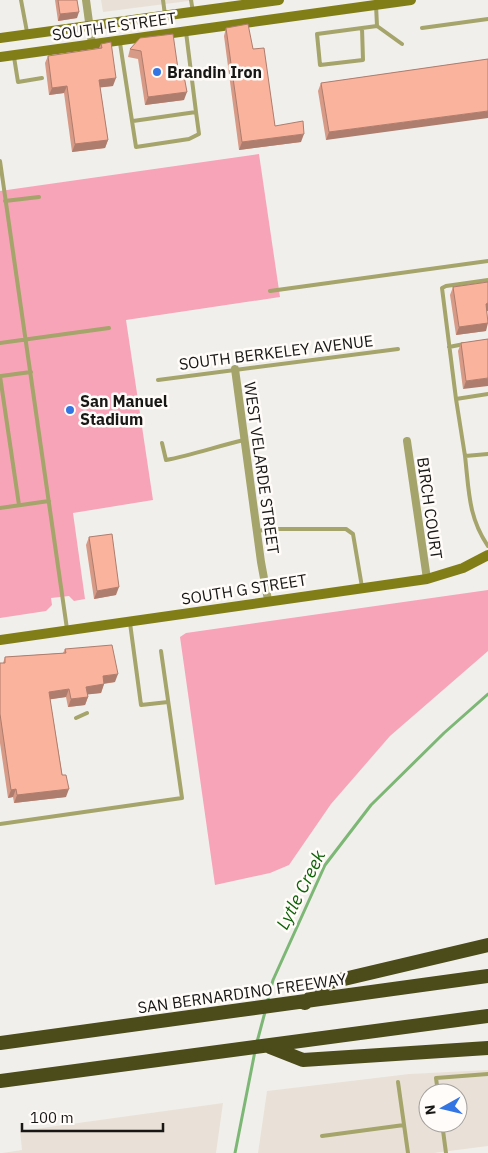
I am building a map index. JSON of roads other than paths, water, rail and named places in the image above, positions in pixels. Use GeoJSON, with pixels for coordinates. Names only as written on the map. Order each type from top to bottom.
{"type":"FeatureCollection","features":[{"type":"Feature","properties":{"kind":"highway"},"geometry":{"type":"LineString","coordinates":[[304,1003],[327,983],[488,945]]}},
{"type":"Feature","properties":{"kind":"highway","name":"SAN BERNARDINO FREEWAY"},"geometry":{"type":"LineString","coordinates":[[0,1043],[239,1012],[488,976]]}},
{"type":"Feature","properties":{"kind":"highway"},"geometry":{"type":"LineString","coordinates":[[0,1081],[488,1016]]}},
{"type":"Feature","properties":{"kind":"highway"},"geometry":{"type":"LineString","coordinates":[[267,1046],[304,1060],[488,1048]]}},
{"type":"Feature","properties":{"kind":"main road","name":"SOUTH E STREET"},"geometry":{"type":"LineString","coordinates":[[0,38],[279,0]]}},
{"type":"Feature","properties":{"kind":"main road","name":"SOUTH E STREET"},"geometry":{"type":"LineString","coordinates":[[0,57],[411,0]]}},
{"type":"Feature","properties":{"kind":"main road","name":"SOUTH G STREET"},"geometry":{"type":"LineString","coordinates":[[0,640],[427,578],[463,568],[488,555]]}},
{"type":"Feature","properties":{"kind":"street"},"geometry":{"type":"LineString","coordinates":[[86,0],[92,44]]}},
{"type":"Feature","properties":{"kind":"street","name":"WEST VELARDE STREET"},"geometry":{"type":"LineString","coordinates":[[235,369],[268,600]]}},
{"type":"Feature","properties":{"kind":"street","name":"BIRCH COURT"},"geometry":{"type":"LineString","coordinates":[[407,441],[427,578]]}},
{"type":"Feature","properties":{"kind":"lane"},"geometry":{"type":"LineString","coordinates":[[21,0],[28,34]]}},
{"type":"Feature","properties":{"kind":"lane"},"geometry":{"type":"LineString","coordinates":[[163,0],[166,15]]}},
{"type":"Feature","properties":{"kind":"lane"},"geometry":{"type":"LineString","coordinates":[[192,0],[193,12]]}},
{"type":"Feature","properties":{"kind":"lane"},"geometry":{"type":"LineString","coordinates":[[376,5],[377,26]]}},
{"type":"Feature","properties":{"kind":"lane"},"geometry":{"type":"LineString","coordinates":[[422,28],[488,19]]}},
{"type":"Feature","properties":{"kind":"lane"},"geometry":{"type":"LineString","coordinates":[[362,28],[363,60],[320,65],[317,34],[362,28],[377,26],[402,44]]}},
{"type":"Feature","properties":{"kind":"lane"},"geometry":{"type":"LineString","coordinates":[[120,40],[136,147],[189,140],[199,134],[185,30]]}},
{"type":"Feature","properties":{"kind":"lane"},"geometry":{"type":"LineString","coordinates":[[14,55],[18,82],[42,78]]}},
{"type":"Feature","properties":{"kind":"lane"},"geometry":{"type":"LineString","coordinates":[[133,122],[196,112]]}},
{"type":"Feature","properties":{"kind":"lane"},"geometry":{"type":"LineString","coordinates":[[0,161],[67,631]]}},
{"type":"Feature","properties":{"kind":"lane"},"geometry":{"type":"LineString","coordinates":[[5,201],[39,198]]}},
{"type":"Feature","properties":{"kind":"lane"},"geometry":{"type":"LineString","coordinates":[[270,291],[488,261]]}},
{"type":"Feature","properties":{"kind":"lane"},"geometry":{"type":"LineString","coordinates":[[488,280],[442,288],[472,514],[477,530],[488,546]]}},
{"type":"Feature","properties":{"kind":"lane"},"geometry":{"type":"LineString","coordinates":[[0,343],[109,328]]}},
{"type":"Feature","properties":{"kind":"lane"},"geometry":{"type":"LineString","coordinates":[[449,346],[466,344]]}},
{"type":"Feature","properties":{"kind":"lane","name":"SOUTH BERKELEY AVENUE"},"geometry":{"type":"LineString","coordinates":[[158,380],[398,349]]}},
{"type":"Feature","properties":{"kind":"lane"},"geometry":{"type":"LineString","coordinates":[[19,505],[1,376],[31,372]]}},
{"type":"Feature","properties":{"kind":"lane"},"geometry":{"type":"LineString","coordinates":[[456,399],[488,394]]}},
{"type":"Feature","properties":{"kind":"lane"},"geometry":{"type":"LineString","coordinates":[[162,443],[166,460],[194,454],[210,447],[244,440]]}},
{"type":"Feature","properties":{"kind":"lane"},"geometry":{"type":"LineString","coordinates":[[465,456],[488,454]]}},
{"type":"Feature","properties":{"kind":"lane"},"geometry":{"type":"LineString","coordinates":[[0,508],[49,501]]}},
{"type":"Feature","properties":{"kind":"lane"},"geometry":{"type":"LineString","coordinates":[[257,531],[272,529],[346,529],[353,534],[362,587]]}},
{"type":"Feature","properties":{"kind":"lane"},"geometry":{"type":"LineString","coordinates":[[129,622],[141,705],[168,702]]}},
{"type":"Feature","properties":{"kind":"lane"},"geometry":{"type":"LineString","coordinates":[[0,824],[182,798],[161,651]]}},
{"type":"Feature","properties":{"kind":"lane"},"geometry":{"type":"LineString","coordinates":[[76,718],[87,713]]}},
{"type":"Feature","properties":{"kind":"lane"},"geometry":{"type":"LineString","coordinates":[[437,1083],[436,1078],[488,1074]]}},
{"type":"Feature","properties":{"kind":"lane"},"geometry":{"type":"LineString","coordinates":[[398,1082],[408,1153]]}},
{"type":"Feature","properties":{"kind":"lane"},"geometry":{"type":"LineString","coordinates":[[322,1136],[404,1125]]}},
{"type":"Feature","properties":{"kind":"lane"},"geometry":{"type":"LineString","coordinates":[[443,1133],[446,1153]]}},
{"type":"Feature","properties":{"kind":"waterway","name":"Lytle Creek"},"geometry":{"type":"LineString","coordinates":[[267,1003],[273,980],[325,865],[371,805],[444,733],[488,694]]}},
{"type":"Feature","properties":{"kind":"waterway","name":"Lytle Creek"},"geometry":{"type":"LineString","coordinates":[[257,1042],[265,1012]]}},
{"type":"Feature","properties":{"kind":"waterway","name":"Lytle Creek"},"geometry":{"type":"LineString","coordinates":[[235,1153],[255,1051]]}},
{"type":"Feature","properties":{"kind":"place","name":"Brandin Iron"},"geometry":{"type":"Point","coordinates":[157,72]}},
{"type":"Feature","properties":{"kind":"place","name":"San Manuel Stadium"},"geometry":{"type":"Point","coordinates":[70,410]}}]}
